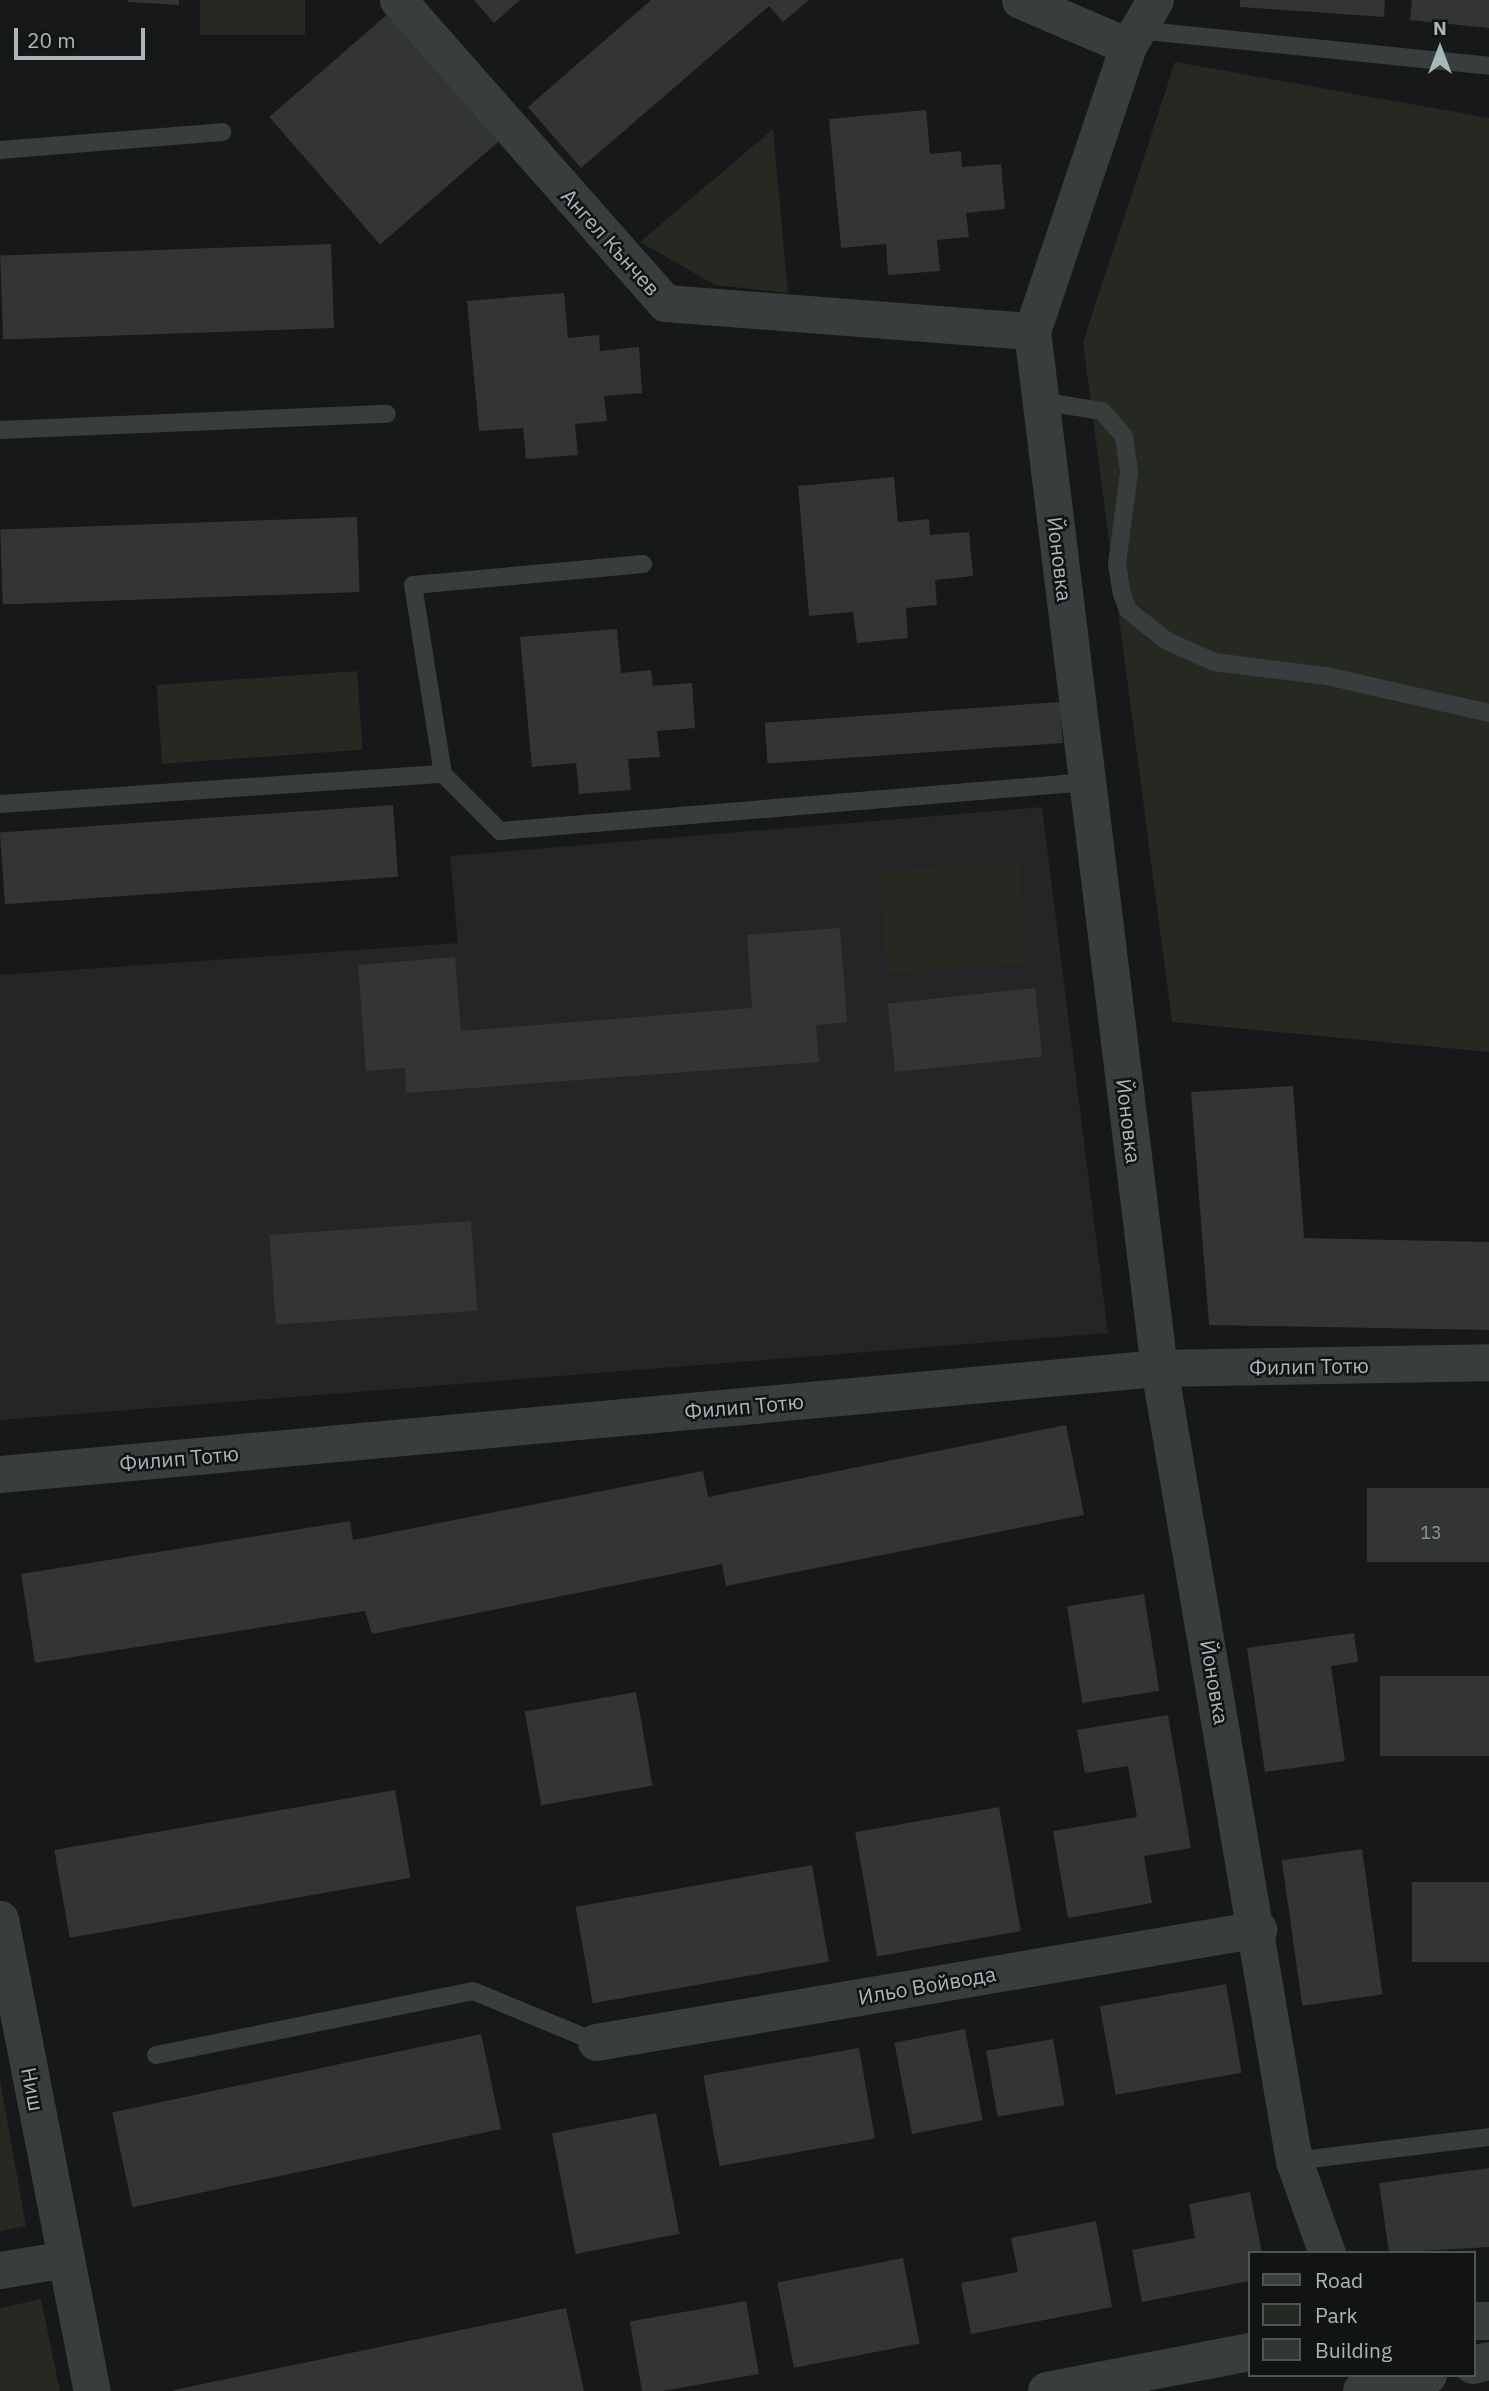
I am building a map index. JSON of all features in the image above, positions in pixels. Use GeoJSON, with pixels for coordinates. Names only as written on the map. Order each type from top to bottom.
{"type":"FeatureCollection","features":[{"type":"Feature","properties":{"kind":"street","name":"Ангел Кънчев"},"geometry":{"type":"LineString","coordinates":[[398,0],[665,303],[1032,331]]}},
{"type":"Feature","properties":{"kind":"street"},"geometry":{"type":"LineString","coordinates":[[1020,0],[1140,26]]}},
{"type":"Feature","properties":{"kind":"street","name":"Йоновка"},"geometry":{"type":"LineString","coordinates":[[1140,26],[1032,331],[1159,1368],[1258,1929],[1294,2161],[1326,2251]]}},
{"type":"Feature","properties":{"kind":"street","name":"Филип Тотю"},"geometry":{"type":"LineString","coordinates":[[0,1474],[1159,1368],[1489,1362]]}},
{"type":"Feature","properties":{"kind":"street","name":"Ниш"},"geometry":{"type":"LineString","coordinates":[[0,1919],[92,2391]]}},
{"type":"Feature","properties":{"kind":"street","name":"Ильо Войвода"},"geometry":{"type":"LineString","coordinates":[[596,2042],[1258,1929]]}},
{"type":"Feature","properties":{"kind":"street"},"geometry":{"type":"LineString","coordinates":[[0,2270],[66,2259]]}},
{"type":"Feature","properties":{"kind":"street"},"geometry":{"type":"LineString","coordinates":[[1047,2391],[1248,2352]]}},
{"type":"Feature","properties":{"kind":"street"},"geometry":{"type":"LineString","coordinates":[[1362,2391],[1420,2377]]}},
{"type":"Feature","properties":{"kind":"lane"},"geometry":{"type":"LineString","coordinates":[[1140,26],[1489,66]]}},
{"type":"Feature","properties":{"kind":"lane"},"geometry":{"type":"LineString","coordinates":[[0,150],[222,132]]}},
{"type":"Feature","properties":{"kind":"lane"},"geometry":{"type":"LineString","coordinates":[[1040,401],[1102,411],[1124,436],[1129,473],[1117,564],[1122,594],[1128,610],[1167,641],[1214,662],[1327,676],[1489,713]]}},
{"type":"Feature","properties":{"kind":"lane"},"geometry":{"type":"LineString","coordinates":[[0,430],[387,414]]}},
{"type":"Feature","properties":{"kind":"lane"},"geometry":{"type":"LineString","coordinates":[[643,564],[413,585],[443,775],[500,831],[1087,782]]}},
{"type":"Feature","properties":{"kind":"lane"},"geometry":{"type":"LineString","coordinates":[[0,804],[443,775]]}},
{"type":"Feature","properties":{"kind":"lane"},"geometry":{"type":"LineString","coordinates":[[156,2055],[472,1991],[596,2042]]}},
{"type":"Feature","properties":{"kind":"lane"},"geometry":{"type":"LineString","coordinates":[[1294,2161],[1489,2137]]}},
{"type":"Feature","properties":{"kind":"shaded area"},"geometry":{"type":"Polygon","coordinates":[[[1042,807],[1108,1333],[0,1420],[0,975],[458,943],[450,856],[1042,807]]]}},
{"type":"Feature","properties":{"kind":"green space"},"geometry":{"type":"Polygon","coordinates":[[[200,0],[305,0],[305,35],[200,35],[200,0]]]}},
{"type":"Feature","properties":{"kind":"green space"},"geometry":{"type":"Polygon","coordinates":[[[1175,62],[1489,118],[1489,1052],[1172,1022],[1083,342],[1175,62]]]}},
{"type":"Feature","properties":{"kind":"green space"},"geometry":{"type":"Polygon","coordinates":[[[773,129],[788,293],[715,285],[640,242],[773,129]]]}},
{"type":"Feature","properties":{"kind":"green space"},"geometry":{"type":"Polygon","coordinates":[[[357,671],[363,750],[162,764],[156,685],[357,671]]]}},
{"type":"Feature","properties":{"kind":"green space"},"geometry":{"type":"Polygon","coordinates":[[[1019,861],[1026,964],[887,974],[879,871],[1019,861]]]}},
{"type":"Feature","properties":{"kind":"green space"},"geometry":{"type":"Polygon","coordinates":[[[0,2080],[26,2226],[0,2231],[0,2080]]]}},
{"type":"Feature","properties":{"kind":"green space"},"geometry":{"type":"Polygon","coordinates":[[[41,2299],[60,2391],[0,2391],[0,2308],[41,2299]]]}},
{"type":"Feature","properties":{"kind":"building"},"geometry":{"type":"Polygon","coordinates":[[[179,0],[179,5],[128,2],[179,0]]]}},
{"type":"Feature","properties":{"kind":"building"},"geometry":{"type":"Polygon","coordinates":[[[474,0],[520,0],[494,23],[474,0]]]}},
{"type":"Feature","properties":{"kind":"building"},"geometry":{"type":"Polygon","coordinates":[[[651,0],[809,0],[783,22],[769,6],[581,168],[528,107],[651,0]]]}},
{"type":"Feature","properties":{"kind":"building"},"geometry":{"type":"Polygon","coordinates":[[[1240,0],[1385,0],[1384,17],[1240,7],[1240,0]]]}},
{"type":"Feature","properties":{"kind":"building"},"geometry":{"type":"Polygon","coordinates":[[[1412,0],[1489,0],[1489,28],[1410,20],[1412,0]]]}},
{"type":"Feature","properties":{"kind":"building"},"geometry":{"type":"Polygon","coordinates":[[[390,12],[501,140],[380,245],[269,117],[390,12]]]}},
{"type":"Feature","properties":{"kind":"building"},"geometry":{"type":"Polygon","coordinates":[[[926,110],[930,154],[961,151],[962,167],[1001,164],[1005,209],[966,213],[969,237],[937,240],[940,271],[888,275],[886,244],[841,248],[829,119],[926,110]]]}},
{"type":"Feature","properties":{"kind":"building"},"geometry":{"type":"Polygon","coordinates":[[[331,244],[334,328],[3,340],[0,256],[331,244]]]}},
{"type":"Feature","properties":{"kind":"building"},"geometry":{"type":"Polygon","coordinates":[[[564,293],[568,338],[599,335],[600,351],[639,347],[642,393],[604,396],[607,421],[575,424],[578,455],[526,459],[523,428],[479,431],[467,301],[564,293]]]}},
{"type":"Feature","properties":{"kind":"building"},"geometry":{"type":"Polygon","coordinates":[[[894,477],[898,522],[929,519],[930,535],[969,532],[973,576],[935,580],[937,605],[906,608],[908,638],[857,643],[853,612],[809,616],[798,486],[894,477]]]}},
{"type":"Feature","properties":{"kind":"building"},"geometry":{"type":"Polygon","coordinates":[[[357,517],[360,592],[3,604],[0,529],[357,517]]]}},
{"type":"Feature","properties":{"kind":"building"},"geometry":{"type":"Polygon","coordinates":[[[617,629],[621,673],[651,670],[653,686],[692,683],[695,728],[657,731],[660,757],[628,759],[631,790],[579,794],[576,763],[532,767],[520,637],[617,629]]]}},
{"type":"Feature","properties":{"kind":"building"},"geometry":{"type":"Polygon","coordinates":[[[1060,702],[1063,743],[768,764],[765,723],[1060,702]]]}},
{"type":"Feature","properties":{"kind":"building"},"geometry":{"type":"Polygon","coordinates":[[[393,805],[398,877],[5,904],[0,832],[393,805]]]}},
{"type":"Feature","properties":{"kind":"building"},"geometry":{"type":"Polygon","coordinates":[[[840,928],[847,1022],[816,1025],[819,1062],[406,1093],[405,1068],[366,1071],[358,965],[455,957],[461,1031],[752,1008],[747,935],[840,928]]]}},
{"type":"Feature","properties":{"kind":"building"},"geometry":{"type":"Polygon","coordinates":[[[1035,988],[1042,1057],[895,1072],[888,1003],[1035,988]]]}},
{"type":"Feature","properties":{"kind":"building"},"geometry":{"type":"Polygon","coordinates":[[[1293,1086],[1304,1238],[1489,1242],[1489,1330],[1209,1325],[1191,1092],[1293,1086]]]}},
{"type":"Feature","properties":{"kind":"building"},"geometry":{"type":"Polygon","coordinates":[[[471,1221],[477,1311],[276,1325],[269,1235],[471,1221]]]}},
{"type":"Feature","properties":{"kind":"building"},"geometry":{"type":"Polygon","coordinates":[[[1066,1425],[1084,1515],[726,1586],[722,1564],[372,1634],[365,1611],[35,1663],[21,1574],[350,1521],[353,1540],[703,1471],[708,1497],[1066,1425]]]}},
{"type":"Feature","properties":{"kind":"building"},"geometry":{"type":"Polygon","coordinates":[[[1367,1488],[1489,1488],[1489,1562],[1367,1562],[1367,1488]]]}},
{"type":"Feature","properties":{"kind":"building"},"geometry":{"type":"Polygon","coordinates":[[[1144,1594],[1159,1691],[1082,1703],[1067,1606],[1144,1594]]]}},
{"type":"Feature","properties":{"kind":"building"},"geometry":{"type":"Polygon","coordinates":[[[1354,1633],[1358,1662],[1331,1666],[1345,1761],[1265,1772],[1247,1648],[1354,1633]]]}},
{"type":"Feature","properties":{"kind":"building"},"geometry":{"type":"Polygon","coordinates":[[[1380,1676],[1489,1676],[1489,1756],[1380,1756],[1380,1676]]]}},
{"type":"Feature","properties":{"kind":"building"},"geometry":{"type":"Polygon","coordinates":[[[636,1692],[652,1786],[541,1805],[525,1712],[636,1692]]]}},
{"type":"Feature","properties":{"kind":"building"},"geometry":{"type":"Polygon","coordinates":[[[1168,1715],[1191,1848],[1144,1856],[1152,1903],[1068,1918],[1053,1831],[1137,1817],[1128,1766],[1085,1773],[1077,1730],[1168,1715]]]}},
{"type":"Feature","properties":{"kind":"building"},"geometry":{"type":"Polygon","coordinates":[[[395,1790],[410,1878],[70,1938],[54,1850],[395,1790]]]}},
{"type":"Feature","properties":{"kind":"building"},"geometry":{"type":"Polygon","coordinates":[[[999,1807],[1021,1931],[877,1956],[855,1832],[999,1807]]]}},
{"type":"Feature","properties":{"kind":"building"},"geometry":{"type":"Polygon","coordinates":[[[1362,1849],[1382,1995],[1302,2006],[1282,1860],[1362,1849]]]}},
{"type":"Feature","properties":{"kind":"building"},"geometry":{"type":"Polygon","coordinates":[[[812,1865],[829,1962],[593,2003],[576,1907],[812,1865]]]}},
{"type":"Feature","properties":{"kind":"building"},"geometry":{"type":"Polygon","coordinates":[[[1412,1882],[1489,1882],[1489,1962],[1412,1962],[1412,1882]]]}},
{"type":"Feature","properties":{"kind":"building"},"geometry":{"type":"Polygon","coordinates":[[[1226,1984],[1242,2073],[1116,2095],[1100,2006],[1226,1984]]]}},
{"type":"Feature","properties":{"kind":"building"},"geometry":{"type":"Polygon","coordinates":[[[965,2029],[983,2120],[912,2134],[894,2043],[965,2029]]]}},
{"type":"Feature","properties":{"kind":"building"},"geometry":{"type":"Polygon","coordinates":[[[481,2034],[501,2129],[132,2207],[112,2112],[481,2034]]]}},
{"type":"Feature","properties":{"kind":"building"},"geometry":{"type":"Polygon","coordinates":[[[1053,2039],[1065,2105],[998,2117],[986,2051],[1053,2039]]]}},
{"type":"Feature","properties":{"kind":"building"},"geometry":{"type":"Polygon","coordinates":[[[859,2048],[875,2139],[719,2166],[703,2075],[859,2048]]]}},
{"type":"Feature","properties":{"kind":"building"},"geometry":{"type":"Polygon","coordinates":[[[656,2113],[679,2234],[575,2254],[552,2133],[656,2113]]]}},
{"type":"Feature","properties":{"kind":"building"},"geometry":{"type":"Polygon","coordinates":[[[1489,2168],[1489,2247],[1389,2251],[1379,2183],[1489,2168]]]}},
{"type":"Feature","properties":{"kind":"building"},"geometry":{"type":"Polygon","coordinates":[[[1250,2192],[1262,2251],[1248,2251],[1248,2281],[1142,2302],[1132,2250],[1195,2238],[1189,2204],[1250,2192]]]}},
{"type":"Feature","properties":{"kind":"building"},"geometry":{"type":"Polygon","coordinates":[[[1096,2221],[1112,2307],[971,2334],[961,2283],[1018,2272],[1011,2238],[1096,2221]]]}},
{"type":"Feature","properties":{"kind":"building"},"geometry":{"type":"Polygon","coordinates":[[[903,2258],[920,2343],[794,2368],[777,2282],[903,2258]]]}},
{"type":"Feature","properties":{"kind":"building"},"geometry":{"type":"Polygon","coordinates":[[[746,2301],[759,2374],[662,2391],[642,2391],[630,2321],[746,2301]]]}},
{"type":"Feature","properties":{"kind":"building"},"geometry":{"type":"Polygon","coordinates":[[[566,2308],[584,2391],[174,2391],[174,2390],[566,2308]]]}}]}
